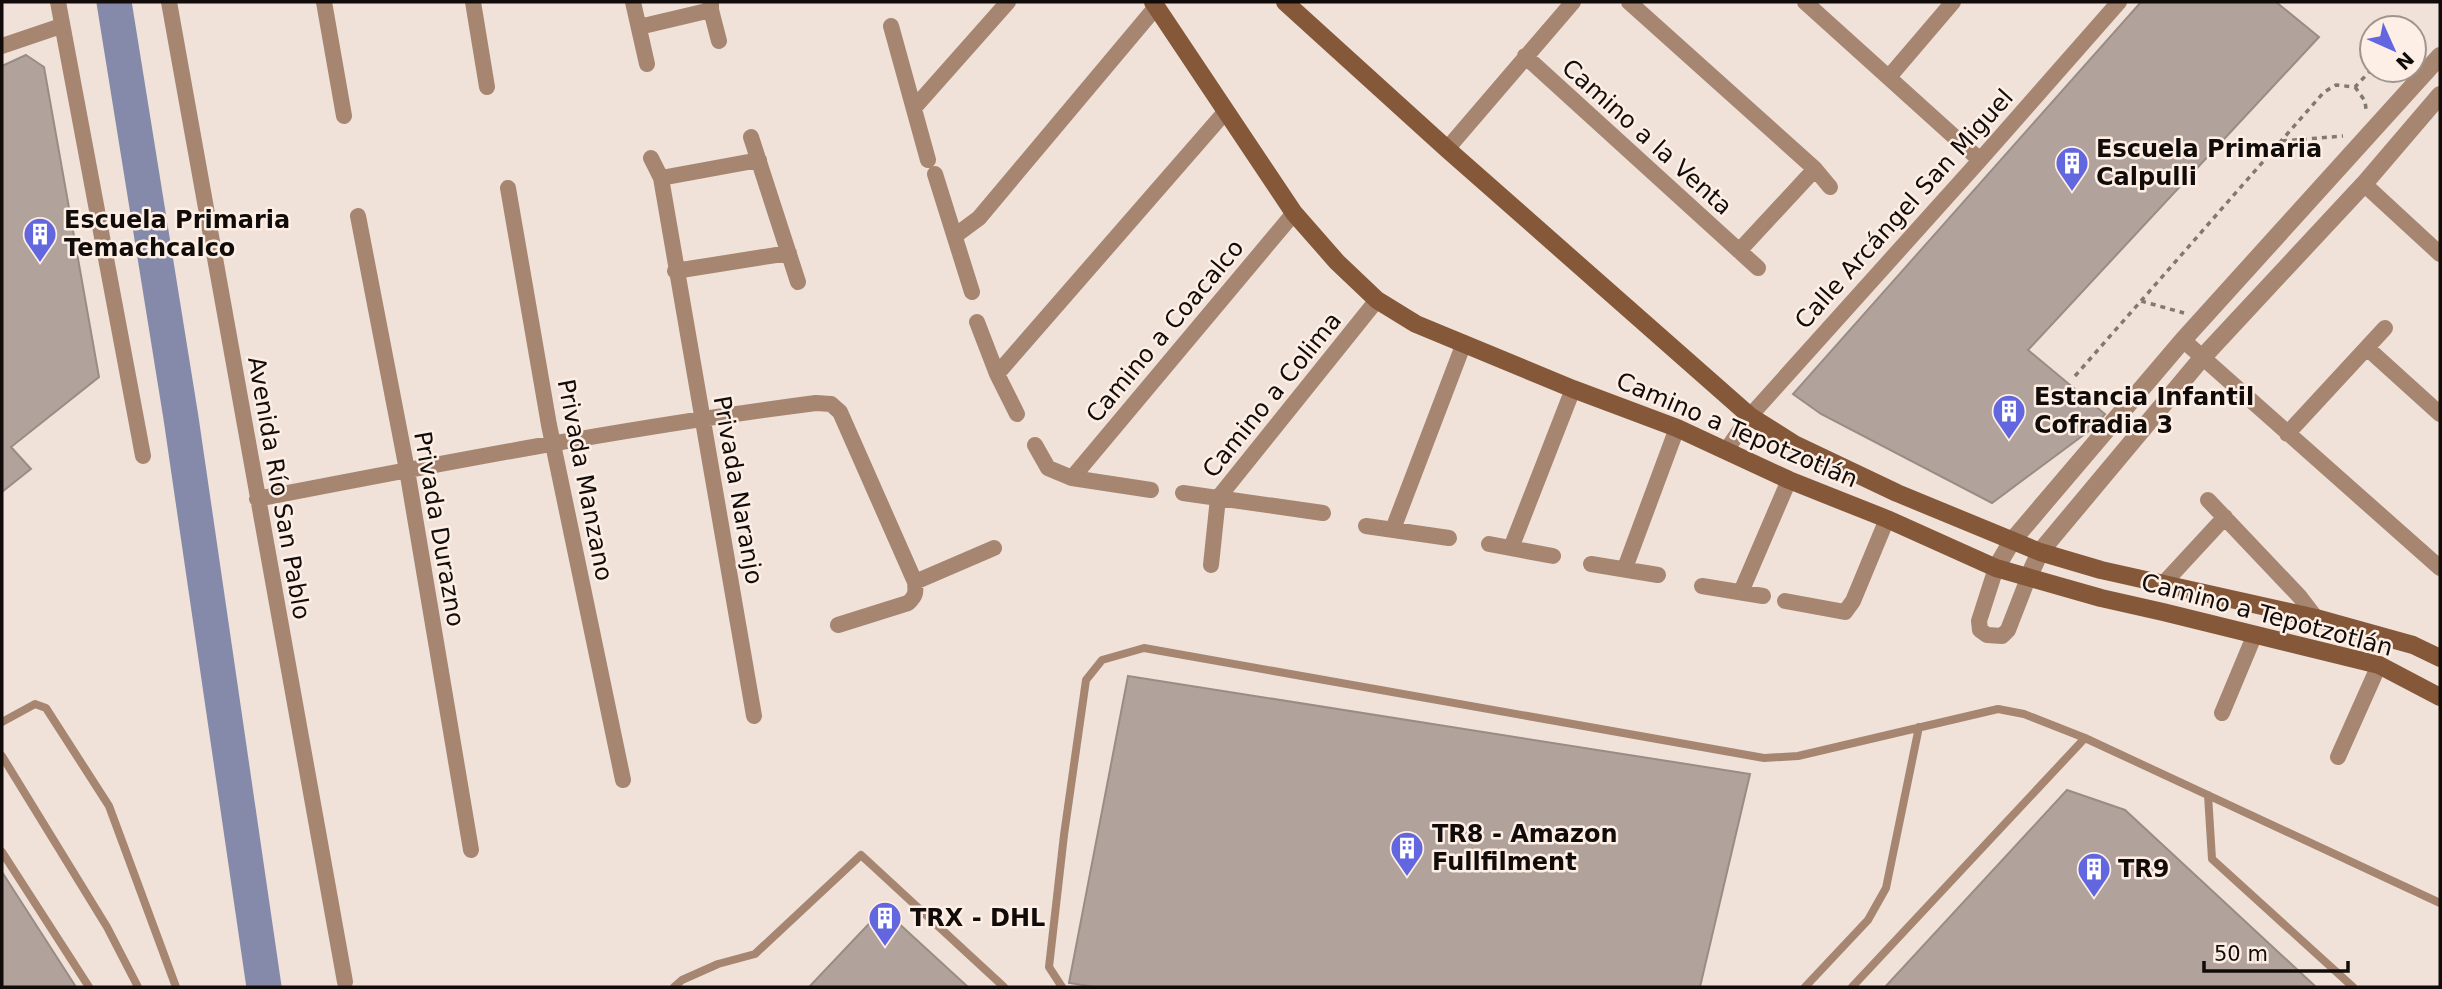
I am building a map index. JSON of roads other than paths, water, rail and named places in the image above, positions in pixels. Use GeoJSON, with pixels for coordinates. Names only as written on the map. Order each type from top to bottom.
{"type":"FeatureCollection","features":[{"type":"Feature","properties":{"kind":"main road","name":"Camino a Tepotzotlán"},"geometry":{"type":"LineString","coordinates":[[1285,2],[1750,416],[1796,445],[1897,493],[2040,552],[2101,570],[2316,618],[2413,645],[2440,658]]}},
{"type":"Feature","properties":{"kind":"main road","name":"Camino a Tepotzotlán"},"geometry":{"type":"LineString","coordinates":[[1155,4],[1294,213],[1377,300],[1416,324],[1676,428],[1789,480],[1887,519],[1996,568],[2101,598],[2379,665],[2440,697]]}},
{"type":"Feature","properties":{"kind":"street"},"geometry":{"type":"LineString","coordinates":[[58,2],[144,456]]}},
{"type":"Feature","properties":{"kind":"street","name":"Avenida Río San Pablo"},"geometry":{"type":"LineString","coordinates":[[169,2],[345,982]]}},
{"type":"Feature","properties":{"kind":"street"},"geometry":{"type":"LineString","coordinates":[[324,2],[344,116]]}},
{"type":"Feature","properties":{"kind":"street"},"geometry":{"type":"LineString","coordinates":[[473,2],[487,87]]}},
{"type":"Feature","properties":{"kind":"street"},"geometry":{"type":"LineString","coordinates":[[634,2],[647,64]]}},
{"type":"Feature","properties":{"kind":"street"},"geometry":{"type":"LineString","coordinates":[[914,108],[1008,2]]}},
{"type":"Feature","properties":{"kind":"street"},"geometry":{"type":"LineString","coordinates":[[1447,149],[1573,2]]}},
{"type":"Feature","properties":{"kind":"street"},"geometry":{"type":"LineString","coordinates":[[1629,2],[1815,169],[1830,187]]}},
{"type":"Feature","properties":{"kind":"street"},"geometry":{"type":"LineString","coordinates":[[1805,2],[1980,160]]}},
{"type":"Feature","properties":{"kind":"street"},"geometry":{"type":"LineString","coordinates":[[1889,77],[1954,2]]}},
{"type":"Feature","properties":{"kind":"street","name":"Calle Arcángel San Miguel"},"geometry":{"type":"LineString","coordinates":[[1727,450],[1750,416],[2119,2]]}},
{"type":"Feature","properties":{"kind":"street"},"geometry":{"type":"LineString","coordinates":[[956,235],[979,218],[1155,4]]}},
{"type":"Feature","properties":{"kind":"street"},"geometry":{"type":"LineString","coordinates":[[639,27],[711,6],[719,41]]}},
{"type":"Feature","properties":{"kind":"street"},"geometry":{"type":"LineString","coordinates":[[2,47],[61,26]]}},
{"type":"Feature","properties":{"kind":"street"},"geometry":{"type":"LineString","coordinates":[[891,26],[931,167],[956,235],[972,292]]}},
{"type":"Feature","properties":{"kind":"street","name":"Camino a la Venta"},"geometry":{"type":"LineString","coordinates":[[1525,56],[1758,268]]}},
{"type":"Feature","properties":{"kind":"street"},"geometry":{"type":"LineString","coordinates":[[2438,102],[2202,358],[2040,552],[2008,630],[2002,636],[1994,637],[1980,630],[1979,621],[1996,568],[2012,541],[2183,340],[2440,56]]}},
{"type":"Feature","properties":{"kind":"street"},"geometry":{"type":"LineString","coordinates":[[997,374],[1226,111]]}},
{"type":"Feature","properties":{"kind":"street"},"geometry":{"type":"LineString","coordinates":[[751,137],[798,282]]}},
{"type":"Feature","properties":{"kind":"street","name":"Privada Naranjo"},"geometry":{"type":"LineString","coordinates":[[651,158],[661,178],[754,716]]}},
{"type":"Feature","properties":{"kind":"street"},"geometry":{"type":"LineString","coordinates":[[661,178],[759,160]]}},
{"type":"Feature","properties":{"kind":"street","name":"Camino a la Venta"},"geometry":{"type":"LineString","coordinates":[[1739,251],[1815,169]]}},
{"type":"Feature","properties":{"kind":"street"},"geometry":{"type":"LineString","coordinates":[[2364,184],[2440,254]]}},
{"type":"Feature","properties":{"kind":"street","name":"Privada Manzano"},"geometry":{"type":"LineString","coordinates":[[508,188],[553,444],[623,780]]}},
{"type":"Feature","properties":{"kind":"street","name":"Camino a Coacalco"},"geometry":{"type":"LineString","coordinates":[[1072,478],[1294,213]]}},
{"type":"Feature","properties":{"kind":"street","name":"Privada Durazno"},"geometry":{"type":"LineString","coordinates":[[358,216],[407,470],[471,850]]}},
{"type":"Feature","properties":{"kind":"street"},"geometry":{"type":"LineString","coordinates":[[676,271],[789,253]]}},
{"type":"Feature","properties":{"kind":"street","name":"Camino a Colima"},"geometry":{"type":"LineString","coordinates":[[1211,565],[1218,498],[1377,300]]}},
{"type":"Feature","properties":{"kind":"street"},"geometry":{"type":"LineString","coordinates":[[978,322],[997,374],[1017,414]]}},
{"type":"Feature","properties":{"kind":"street"},"geometry":{"type":"LineString","coordinates":[[2287,434],[2385,328]]}},
{"type":"Feature","properties":{"kind":"street"},"geometry":{"type":"LineString","coordinates":[[2183,340],[2440,568]]}},
{"type":"Feature","properties":{"kind":"street"},"geometry":{"type":"LineString","coordinates":[[1393,528],[1464,343]]}},
{"type":"Feature","properties":{"kind":"street"},"geometry":{"type":"LineString","coordinates":[[2367,348],[2440,414]]}},
{"type":"Feature","properties":{"kind":"street"},"geometry":{"type":"LineString","coordinates":[[1511,548],[1573,389]]}},
{"type":"Feature","properties":{"kind":"street"},"geometry":{"type":"LineString","coordinates":[[257,499],[703,419],[816,403],[831,404],[840,412],[915,586],[914,598],[908,603],[838,625]]}},
{"type":"Feature","properties":{"kind":"street"},"geometry":{"type":"LineString","coordinates":[[1625,568],[1676,428]]}},
{"type":"Feature","properties":{"kind":"street"},"geometry":{"type":"LineString","coordinates":[[1035,445],[1048,468],[1072,478],[1151,489]]}},
{"type":"Feature","properties":{"kind":"street"},"geometry":{"type":"LineString","coordinates":[[1741,592],[1789,480]]}},
{"type":"Feature","properties":{"kind":"street"},"geometry":{"type":"LineString","coordinates":[[1183,494],[1323,513]]}},
{"type":"Feature","properties":{"kind":"street"},"geometry":{"type":"LineString","coordinates":[[2208,500],[2300,597],[2316,618]]}},
{"type":"Feature","properties":{"kind":"street"},"geometry":{"type":"LineString","coordinates":[[2164,583],[2225,517]]}},
{"type":"Feature","properties":{"kind":"street"},"geometry":{"type":"LineString","coordinates":[[1786,601],[1844,612],[1853,601],[1887,519]]}},
{"type":"Feature","properties":{"kind":"street"},"geometry":{"type":"LineString","coordinates":[[1366,526],[1449,538]]}},
{"type":"Feature","properties":{"kind":"street"},"geometry":{"type":"LineString","coordinates":[[1489,544],[1553,556]]}},
{"type":"Feature","properties":{"kind":"street"},"geometry":{"type":"LineString","coordinates":[[915,586],[994,548]]}},
{"type":"Feature","properties":{"kind":"street"},"geometry":{"type":"LineString","coordinates":[[1591,564],[1658,575]]}},
{"type":"Feature","properties":{"kind":"street"},"geometry":{"type":"LineString","coordinates":[[1702,586],[1763,596]]}},
{"type":"Feature","properties":{"kind":"street"},"geometry":{"type":"LineString","coordinates":[[2222,713],[2255,634]]}},
{"type":"Feature","properties":{"kind":"street"},"geometry":{"type":"LineString","coordinates":[[2338,757],[2379,665]]}},
{"type":"Feature","properties":{"kind":"lane"},"geometry":{"type":"LineString","coordinates":[[1062,987],[1049,967],[1063,835],[1086,680],[1102,660],[1144,648],[1764,758],[1798,756],[1998,709],[2024,714],[2085,738],[2440,903]]}},
{"type":"Feature","properties":{"kind":"lane"},"geometry":{"type":"LineString","coordinates":[[2,722],[35,704],[46,708],[109,806],[176,987]]}},
{"type":"Feature","properties":{"kind":"lane"},"geometry":{"type":"LineString","coordinates":[[1805,987],[1868,920],[1886,888],[1919,727]]}},
{"type":"Feature","properties":{"kind":"lane"},"geometry":{"type":"LineString","coordinates":[[1852,987],[2085,738]]}},
{"type":"Feature","properties":{"kind":"lane"},"geometry":{"type":"LineString","coordinates":[[2,756],[107,927],[138,987]]}},
{"type":"Feature","properties":{"kind":"lane"},"geometry":{"type":"LineString","coordinates":[[2208,795],[2212,859],[2353,987]]}},
{"type":"Feature","properties":{"kind":"lane"},"geometry":{"type":"LineString","coordinates":[[2,852],[89,987]]}},
{"type":"Feature","properties":{"kind":"lane"},"geometry":{"type":"LineString","coordinates":[[674,987],[682,980],[718,964],[755,954],[861,855],[1003,987]]}},
{"type":"Feature","properties":{"kind":"waterway"},"geometry":{"type":"LineString","coordinates":[[114,2],[181,418],[264,987]]}},
{"type":"Feature","properties":{"kind":"place","name":"Escuela Primaria Calpulli"},"geometry":{"type":"Point","coordinates":[2072,193]}},
{"type":"Feature","properties":{"kind":"place","name":"Escuela Primaria Temachcalco"},"geometry":{"type":"Point","coordinates":[40,264]}},
{"type":"Feature","properties":{"kind":"place","name":"Estancia Infantil Cofradia 3"},"geometry":{"type":"Point","coordinates":[2009,441]}},
{"type":"Feature","properties":{"kind":"place","name":"TR8 - Amazon Fullfilment"},"geometry":{"type":"Point","coordinates":[1407,878]}},
{"type":"Feature","properties":{"kind":"place","name":"TR9"},"geometry":{"type":"Point","coordinates":[2094,899]}},
{"type":"Feature","properties":{"kind":"place","name":"TRX - DHL"},"geometry":{"type":"Point","coordinates":[885,948]}}]}
